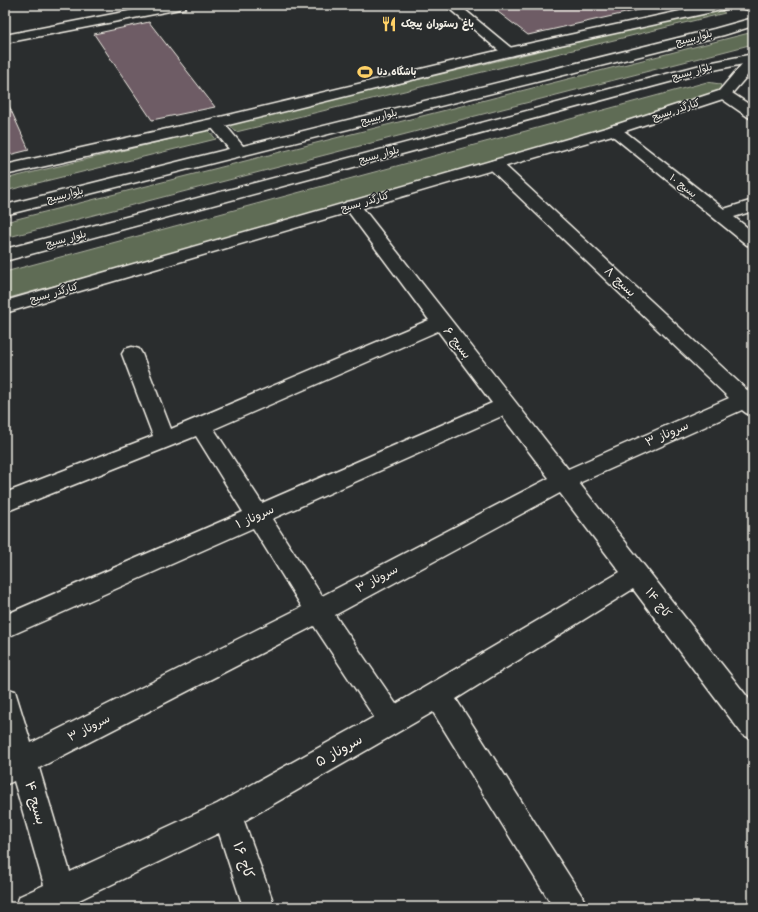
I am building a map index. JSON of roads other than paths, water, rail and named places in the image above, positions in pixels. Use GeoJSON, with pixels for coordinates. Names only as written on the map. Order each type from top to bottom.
{"type":"FeatureCollection","features":[{"type":"Feature","properties":{"kind":"street"},"geometry":{"type":"LineString","coordinates":[[5,39],[180,5]]}},
{"type":"Feature","properties":{"kind":"street"},"geometry":{"type":"LineString","coordinates":[[451,5],[509,52]]}},
{"type":"Feature","properties":{"kind":"street"},"geometry":{"type":"LineString","coordinates":[[5,170],[216,123],[509,52],[726,5]]}},
{"type":"Feature","properties":{"kind":"street"},"geometry":{"type":"LineString","coordinates":[[747,5],[753,7]]}},
{"type":"Feature","properties":{"kind":"street","name":"بلواربسیج"},"geometry":{"type":"LineString","coordinates":[[5,210],[703,36],[753,22]]}},
{"type":"Feature","properties":{"kind":"street","name":"بلوار بسیج"},"geometry":{"type":"LineString","coordinates":[[724,94],[753,59]]}},
{"type":"Feature","properties":{"kind":"street","name":"بلوار بسیج"},"geometry":{"type":"LineString","coordinates":[[5,256],[705,68],[753,59]]}},
{"type":"Feature","properties":{"kind":"street"},"geometry":{"type":"LineString","coordinates":[[724,94],[753,114]]}},
{"type":"Feature","properties":{"kind":"street","name":"کنارگذر بسیج"},"geometry":{"type":"LineString","coordinates":[[5,307],[614,130],[724,94]]}},
{"type":"Feature","properties":{"kind":"street"},"geometry":{"type":"LineString","coordinates":[[216,123],[240,152]]}},
{"type":"Feature","properties":{"kind":"street","name":"بسیج ۱۰"},"geometry":{"type":"LineString","coordinates":[[614,130],[753,241]]}},
{"type":"Feature","properties":{"kind":"street","name":"بسیج ۸"},"geometry":{"type":"LineString","coordinates":[[495,164],[750,401]]}},
{"type":"Feature","properties":{"kind":"street"},"geometry":{"type":"LineString","coordinates":[[720,216],[753,205]]}},
{"type":"Feature","properties":{"kind":"street","name":"بسیج ۶"},"geometry":{"type":"LineString","coordinates":[[352,206],[563,481]]}},
{"type":"Feature","properties":{"kind":"street"},"geometry":{"type":"LineString","coordinates":[[5,503],[201,426],[441,322]]}},
{"type":"Feature","properties":{"kind":"street"},"geometry":{"type":"LineString","coordinates":[[132,354],[165,440]]}},
{"type":"Feature","properties":{"kind":"street","name":"سروناز ۳"},"geometry":{"type":"LineString","coordinates":[[14,767],[318,611],[563,481],[750,401]]}},
{"type":"Feature","properties":{"kind":"street","name":"سروناز ۱"},"geometry":{"type":"LineString","coordinates":[[5,627],[505,406]]}},
{"type":"Feature","properties":{"kind":"street"},"geometry":{"type":"LineString","coordinates":[[201,426],[318,611],[392,721]]}},
{"type":"Feature","properties":{"kind":"street","name":"کاج ۱۴"},"geometry":{"type":"LineString","coordinates":[[563,481],[753,726]]}},
{"type":"Feature","properties":{"kind":"street","name":"سروناز ۵"},"geometry":{"type":"LineString","coordinates":[[31,907],[63,900],[226,814],[438,696],[636,575]]}},
{"type":"Feature","properties":{"kind":"street"},"geometry":{"type":"LineString","coordinates":[[438,696],[571,907]]}},
{"type":"Feature","properties":{"kind":"street","name":"بسیج ۴"},"geometry":{"type":"LineString","coordinates":[[5,700],[14,767],[63,900]]}},
{"type":"Feature","properties":{"kind":"street","name":"کاج ۱۶"},"geometry":{"type":"LineString","coordinates":[[226,814],[259,907]]}},
{"type":"Feature","properties":{"kind":"place","name":"باغ رستوران پیچک"},"geometry":{"type":"Point","coordinates":[389,24]}},
{"type":"Feature","properties":{"kind":"place","name":"باشگاه دنا"},"geometry":{"type":"Point","coordinates":[365,72]}}]}
